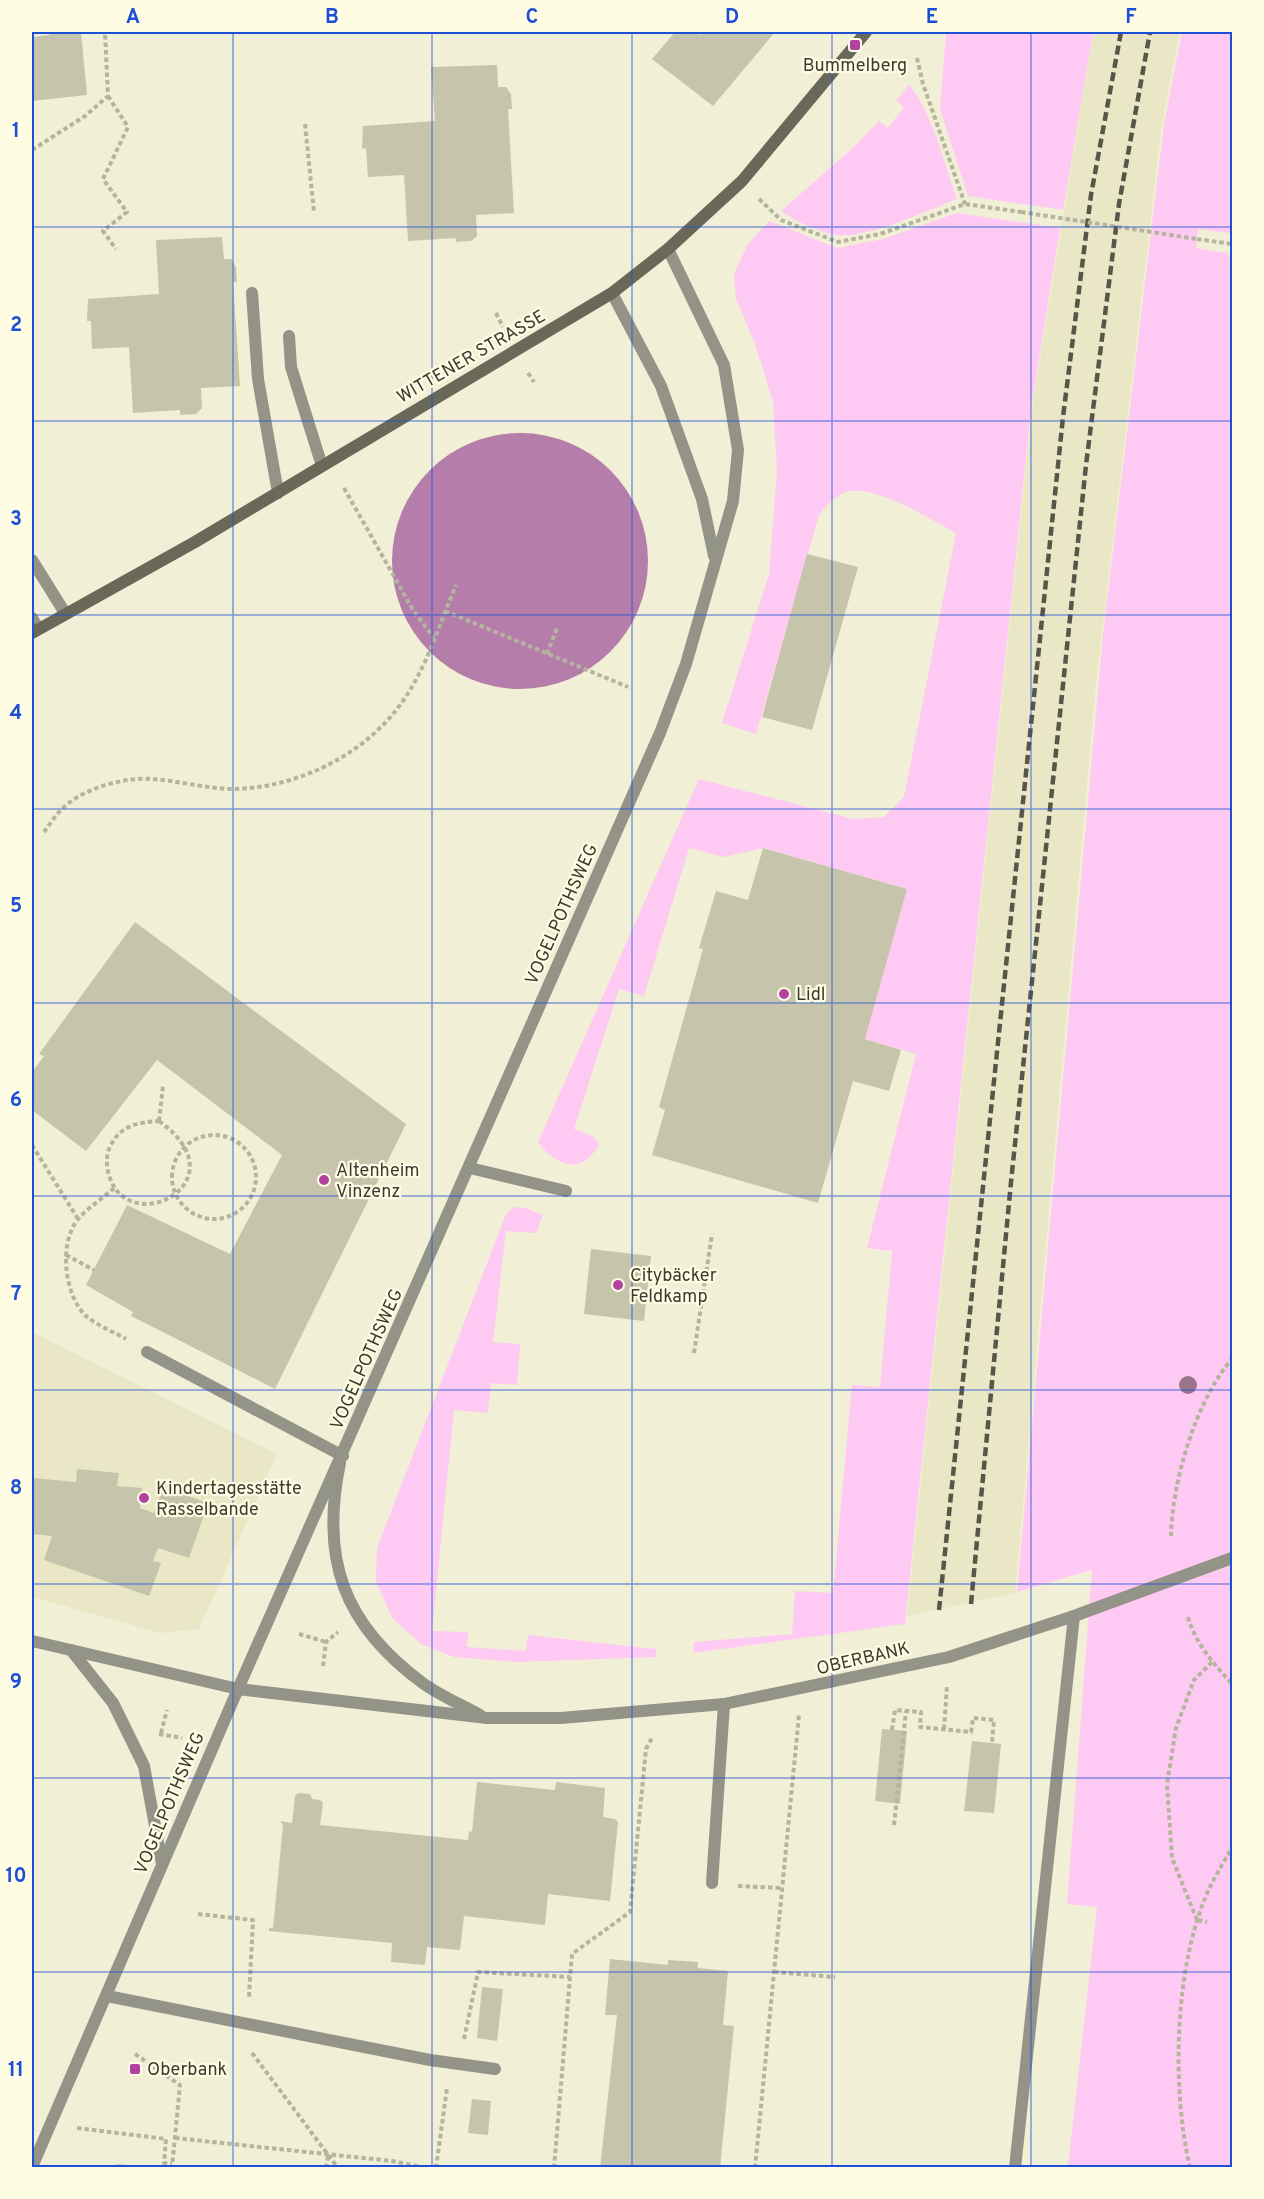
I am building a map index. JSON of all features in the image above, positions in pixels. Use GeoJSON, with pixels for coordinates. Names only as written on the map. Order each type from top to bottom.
{"type":"FeatureCollection","features":[{"type":"Feature","properties":{"kind":"main road","name":"WITTENER STRASSE"},"geometry":{"type":"LineString","coordinates":[[34,626],[65,613],[278,493],[612,292],[668,249],[742,181],[866,32]]}},
{"type":"Feature","properties":{"kind":"street","name":"VOGELPOTHSWEG"},"geometry":{"type":"LineString","coordinates":[[32,2167],[238,1689],[342,1459],[665,721],[686,664],[733,501],[738,450],[724,365],[668,249]]}},
{"type":"Feature","properties":{"kind":"street","name":"VOGELPOTHSWEG"},"geometry":{"type":"LineString","coordinates":[[612,292],[661,386],[702,500],[715,558]]}},
{"type":"Feature","properties":{"kind":"street"},"geometry":{"type":"LineString","coordinates":[[252,293],[258,380],[278,493]]}},
{"type":"Feature","properties":{"kind":"street"},"geometry":{"type":"LineString","coordinates":[[289,336],[291,367],[322,466]]}},
{"type":"Feature","properties":{"kind":"street"},"geometry":{"type":"LineString","coordinates":[[32,560],[65,613]]}},
{"type":"Feature","properties":{"kind":"street"},"geometry":{"type":"LineString","coordinates":[[470,1168],[566,1191]]}},
{"type":"Feature","properties":{"kind":"street"},"geometry":{"type":"LineString","coordinates":[[147,1352],[342,1459]]}},
{"type":"Feature","properties":{"kind":"street","name":"OBERBANK"},"geometry":{"type":"LineString","coordinates":[[342,1459],[334,1502],[334,1554],[344,1589],[357,1617],[383,1650],[425,1684],[487,1718]]}},
{"type":"Feature","properties":{"kind":"street","name":"OBERBANK"},"geometry":{"type":"LineString","coordinates":[[32,1641],[238,1689],[487,1718],[561,1718],[724,1704],[801,1690],[949,1657],[1074,1616],[1233,1558]]}},
{"type":"Feature","properties":{"kind":"street"},"geometry":{"type":"LineString","coordinates":[[1015,2168],[1074,1616]]}},
{"type":"Feature","properties":{"kind":"street"},"geometry":{"type":"LineString","coordinates":[[71,1650],[113,1703],[144,1766],[162,1864]]}},
{"type":"Feature","properties":{"kind":"street"},"geometry":{"type":"LineString","coordinates":[[712,1883],[724,1704]]}},
{"type":"Feature","properties":{"kind":"street"},"geometry":{"type":"LineString","coordinates":[[107,1996],[495,2069]]}},
{"type":"Feature","properties":{"kind":"path"},"geometry":{"type":"LineString","coordinates":[[105,32],[108,96],[128,127],[103,179],[127,212],[103,231],[116,249]]}},
{"type":"Feature","properties":{"kind":"path"},"geometry":{"type":"LineString","coordinates":[[917,58],[922,84],[965,204]]}},
{"type":"Feature","properties":{"kind":"path"},"geometry":{"type":"LineString","coordinates":[[32,150],[85,116],[108,96]]}},
{"type":"Feature","properties":{"kind":"path"},"geometry":{"type":"LineString","coordinates":[[304,124],[314,212]]}},
{"type":"Feature","properties":{"kind":"path"},"geometry":{"type":"LineString","coordinates":[[742,181],[781,220],[838,242],[880,234],[965,204],[1233,244]]}},
{"type":"Feature","properties":{"kind":"path"},"geometry":{"type":"LineString","coordinates":[[344,488],[413,610],[434,638]]}},
{"type":"Feature","properties":{"kind":"path"},"geometry":{"type":"LineString","coordinates":[[44,832],[64,807],[83,794],[109,785],[153,779],[207,787],[258,787],[286,781],[339,759],[363,742],[400,705],[434,638],[456,585]]}},
{"type":"Feature","properties":{"kind":"path"},"geometry":{"type":"LineString","coordinates":[[445,611],[628,687]]}},
{"type":"Feature","properties":{"kind":"path"},"geometry":{"type":"LineString","coordinates":[[547,654],[557,628]]}},
{"type":"Feature","properties":{"kind":"path"},"geometry":{"type":"LineString","coordinates":[[159,1121],[163,1086]]}},
{"type":"Feature","properties":{"kind":"path"},"geometry":{"type":"LineString","coordinates":[[159,1121],[185,1145],[189,1157],[190,1173],[183,1188],[176,1195],[156,1204],[145,1204],[122,1196],[114,1188],[106,1161],[111,1144],[119,1132],[132,1124],[159,1121]]}},
{"type":"Feature","properties":{"kind":"path"},"geometry":{"type":"LineString","coordinates":[[210,1135],[225,1136],[238,1143],[255,1164],[256,1180],[253,1196],[245,1207],[231,1215],[214,1218],[198,1215],[184,1207],[176,1195],[172,1180],[173,1163],[185,1145],[197,1138],[210,1135]]}},
{"type":"Feature","properties":{"kind":"path"},"geometry":{"type":"LineString","coordinates":[[32,1145],[78,1219]]}},
{"type":"Feature","properties":{"kind":"path"},"geometry":{"type":"LineString","coordinates":[[114,1188],[78,1219],[65,1254],[67,1277],[74,1300],[87,1317],[147,1352]]}},
{"type":"Feature","properties":{"kind":"path"},"geometry":{"type":"LineString","coordinates":[[694,1353],[712,1234]]}},
{"type":"Feature","properties":{"kind":"path"},"geometry":{"type":"LineString","coordinates":[[65,1254],[94,1270]]}},
{"type":"Feature","properties":{"kind":"path"},"geometry":{"type":"LineString","coordinates":[[1171,1536],[1171,1515],[1185,1455],[1201,1410],[1223,1370],[1233,1359]]}},
{"type":"Feature","properties":{"kind":"path"},"geometry":{"type":"LineString","coordinates":[[1188,1617],[1191,1627],[1212,1662],[1233,1684]]}},
{"type":"Feature","properties":{"kind":"path"},"geometry":{"type":"LineString","coordinates":[[323,1666],[326,1642],[340,1630]]}},
{"type":"Feature","properties":{"kind":"path"},"geometry":{"type":"LineString","coordinates":[[299,1634],[326,1642]]}},
{"type":"Feature","properties":{"kind":"path"},"geometry":{"type":"LineString","coordinates":[[944,1729],[949,1657]]}},
{"type":"Feature","properties":{"kind":"path"},"geometry":{"type":"LineString","coordinates":[[1198,1920],[1172,1858],[1167,1784],[1176,1728],[1194,1680],[1212,1662]]}},
{"type":"Feature","properties":{"kind":"path"},"geometry":{"type":"LineString","coordinates":[[755,2168],[801,1690]]}},
{"type":"Feature","properties":{"kind":"path"},"geometry":{"type":"LineString","coordinates":[[167,1710],[161,1733],[182,1738]]}},
{"type":"Feature","properties":{"kind":"path"},"geometry":{"type":"LineString","coordinates":[[554,2168],[573,1954],[630,1912],[646,1749],[665,1710]]}},
{"type":"Feature","properties":{"kind":"path"},"geometry":{"type":"LineString","coordinates":[[892,1730],[895,1710],[921,1712],[920,1727],[971,1732],[973,1718],[994,1720],[992,1744]]}},
{"type":"Feature","properties":{"kind":"path"},"geometry":{"type":"LineString","coordinates":[[894,1825],[906,1712]]}},
{"type":"Feature","properties":{"kind":"path"},"geometry":{"type":"LineString","coordinates":[[1190,2168],[1179,2096],[1180,2023],[1185,1981],[1198,1920],[1211,1884],[1233,1847]]}},
{"type":"Feature","properties":{"kind":"path"},"geometry":{"type":"LineString","coordinates":[[712,1883],[782,1888]]}},
{"type":"Feature","properties":{"kind":"path"},"geometry":{"type":"LineString","coordinates":[[198,1914],[253,1920],[249,2000]]}},
{"type":"Feature","properties":{"kind":"path"},"geometry":{"type":"LineString","coordinates":[[1198,1920],[1207,1922]]}},
{"type":"Feature","properties":{"kind":"path"},"geometry":{"type":"LineString","coordinates":[[436,2168],[447,2086],[459,2064],[478,1972],[571,1977]]}},
{"type":"Feature","properties":{"kind":"path"},"geometry":{"type":"LineString","coordinates":[[774,1972],[836,1977]]}},
{"type":"Feature","properties":{"kind":"path"},"geometry":{"type":"LineString","coordinates":[[253,2046],[252,2054],[338,2168]]}},
{"type":"Feature","properties":{"kind":"path"},"geometry":{"type":"LineString","coordinates":[[51,2125],[166,2139],[164,2163],[172,2166],[180,2085],[135,2054]]}},
{"type":"Feature","properties":{"kind":"path"},"geometry":{"type":"LineString","coordinates":[[175,2138],[392,2161],[426,2168]]}},
{"type":"Feature","properties":{"kind":"path"},"geometry":{"type":"LineString","coordinates":[[326,2168],[328,2156]]}},
{"type":"Feature","properties":{"kind":"shaded area"},"geometry":{"type":"Polygon","coordinates":[[[946,32],[1093,32],[1063,210],[968,196],[940,109],[946,32]]]}},
{"type":"Feature","properties":{"kind":"shaded area"},"geometry":{"type":"Polygon","coordinates":[[[1093,32],[1180,32],[1162,123],[1096,683],[1015,1593],[907,1616],[1032,409],[1093,32]]]}},
{"type":"Feature","properties":{"kind":"shaded area"},"geometry":{"type":"Polygon","coordinates":[[[1182,32],[1232,32],[1232,229],[1228,233],[1198,229],[1196,248],[1229,253],[1232,313],[1232,2167],[1068,2167],[1097,1907],[1067,1904],[1092,1570],[1017,1592],[1103,634],[1164,124],[1182,32]]]}},
{"type":"Feature","properties":{"kind":"shaded area"},"geometry":{"type":"Polygon","coordinates":[[[909,85],[931,124],[957,199],[879,229],[848,235],[829,234],[815,229],[781,211],[855,146],[879,121],[888,128],[904,107],[896,100],[909,85]]]}},
{"type":"Feature","properties":{"kind":"shaded area"},"geometry":{"type":"Polygon","coordinates":[[[957,213],[1060,228],[1031,410],[905,1624],[693,1653],[694,1642],[792,1634],[795,1591],[833,1593],[852,1385],[880,1387],[892,1251],[867,1248],[916,1054],[865,1039],[907,889],[764,848],[724,857],[689,848],[644,996],[619,989],[574,1129],[593,1136],[599,1145],[584,1161],[568,1164],[553,1157],[538,1142],[699,779],[853,819],[884,817],[904,797],[956,533],[900,503],[869,492],[855,491],[836,497],[819,515],[756,734],[722,723],[769,574],[777,471],[773,402],[755,344],[736,299],[734,274],[748,244],[769,221],[837,248],[883,239],[957,213]]]}},
{"type":"Feature","properties":{"kind":"shaded area"},"geometry":{"type":"Polygon","coordinates":[[[520,433],[557,439],[580,448],[601,462],[619,480],[638,512],[645,536],[648,561],[642,598],[633,621],[619,642],[601,660],[569,679],[545,686],[520,689],[483,683],[460,674],[439,660],[421,642],[402,610],[395,586],[392,561],[398,524],[407,501],[421,480],[439,462],[471,443],[495,436],[520,433]]]}},
{"type":"Feature","properties":{"kind":"shaded area"},"geometry":{"type":"Polygon","coordinates":[[[514,1207],[525,1208],[543,1215],[536,1233],[506,1231],[493,1342],[520,1344],[517,1385],[491,1383],[488,1413],[454,1410],[432,1631],[468,1632],[467,1647],[526,1651],[528,1635],[656,1649],[656,1657],[518,1662],[454,1657],[421,1644],[392,1618],[376,1581],[377,1548],[506,1214],[514,1207]]]}},
{"type":"Feature","properties":{"kind":"shaded area","name":"Kindertagesstätte Rasselbande"},"geometry":{"type":"Polygon","coordinates":[[[32,1332],[277,1454],[199,1629],[161,1633],[32,1597],[32,1332]]]}},
{"type":"Feature","properties":{"kind":"building"},"geometry":{"type":"Polygon","coordinates":[[[49,32],[81,32],[87,95],[32,101],[32,37],[49,35],[49,32]]]}},
{"type":"Feature","properties":{"kind":"building"},"geometry":{"type":"Polygon","coordinates":[[[675,32],[697,32],[701,35],[704,32],[775,32],[713,106],[652,59],[675,32]]]}},
{"type":"Feature","properties":{"kind":"building"},"geometry":{"type":"Polygon","coordinates":[[[497,65],[498,87],[506,87],[511,94],[512,109],[508,109],[514,213],[476,215],[477,236],[471,241],[456,242],[456,238],[408,241],[404,175],[368,177],[366,148],[362,149],[363,126],[435,121],[431,67],[497,65]]]}},
{"type":"Feature","properties":{"kind":"building"},"geometry":{"type":"Polygon","coordinates":[[[222,237],[224,259],[231,259],[236,267],[237,282],[233,282],[240,386],[201,388],[202,408],[196,414],[180,415],[180,410],[133,413],[129,347],[92,349],[91,321],[87,321],[88,299],[159,294],[156,240],[222,237]]]}},
{"type":"Feature","properties":{"kind":"building"},"geometry":{"type":"Polygon","coordinates":[[[807,554],[858,567],[812,730],[762,717],[807,554]]]}},
{"type":"Feature","properties":{"kind":"building","name":"Lidl"},"geometry":{"type":"Polygon","coordinates":[[[763,848],[907,889],[865,1039],[901,1050],[889,1091],[853,1081],[818,1203],[652,1155],[665,1110],[659,1107],[703,949],[699,948],[716,891],[748,900],[763,848]]]}},
{"type":"Feature","properties":{"kind":"building","name":"Altenheim Vinzenz"},"geometry":{"type":"Polygon","coordinates":[[[135,922],[406,1124],[275,1389],[131,1316],[133,1312],[86,1285],[127,1205],[230,1254],[282,1155],[157,1060],[86,1151],[32,1110],[32,1072],[44,1056],[39,1054],[135,922]]]}},
{"type":"Feature","properties":{"kind":"building","name":"Citybäcker Feldkamp"},"geometry":{"type":"Polygon","coordinates":[[[591,1249],[651,1256],[644,1321],[584,1314],[591,1249]]]}},
{"type":"Feature","properties":{"kind":"building"},"geometry":{"type":"Polygon","coordinates":[[[32,1465],[34,1465],[33,1478],[76,1482],[77,1469],[119,1473],[117,1486],[142,1488],[140,1508],[154,1513],[163,1487],[208,1503],[189,1558],[158,1548],[153,1561],[161,1563],[149,1596],[44,1560],[52,1536],[32,1534],[32,1465]]]}},
{"type":"Feature","properties":{"kind":"building"},"geometry":{"type":"Polygon","coordinates":[[[882,1729],[907,1731],[900,1804],[875,1801],[882,1729]]]}},
{"type":"Feature","properties":{"kind":"building"},"geometry":{"type":"Polygon","coordinates":[[[972,1741],[1001,1744],[994,1813],[964,1811],[972,1741]]]}},
{"type":"Feature","properties":{"kind":"building"},"geometry":{"type":"Polygon","coordinates":[[[477,1782],[555,1790],[556,1782],[605,1788],[603,1817],[615,1819],[618,1822],[610,1901],[548,1894],[545,1925],[464,1916],[460,1950],[427,1947],[425,1965],[391,1962],[392,1943],[269,1931],[269,1928],[273,1928],[283,1825],[280,1821],[292,1823],[295,1796],[298,1793],[310,1794],[312,1799],[323,1803],[320,1825],[468,1840],[469,1831],[472,1832],[477,1782]]]}},
{"type":"Feature","properties":{"kind":"building"},"geometry":{"type":"Polygon","coordinates":[[[610,1959],[668,1965],[668,1960],[698,1962],[698,1968],[728,1971],[723,2025],[734,2026],[720,2168],[600,2168],[617,2015],[605,2015],[610,1959]]]}},
{"type":"Feature","properties":{"kind":"building"},"geometry":{"type":"Polygon","coordinates":[[[482,1987],[503,1989],[497,2041],[477,2038],[482,1987]]]}},
{"type":"Feature","properties":{"kind":"building"},"geometry":{"type":"Polygon","coordinates":[[[472,2099],[491,2101],[488,2135],[468,2133],[472,2099]]]}},
{"type":"Feature","properties":{"kind":"building"},"geometry":{"type":"Polygon","coordinates":[[[117,2164],[139,2166],[139,2168],[117,2168],[117,2164]]]}},
{"type":"Feature","properties":{"kind":"railway"},"geometry":{"type":"LineString","coordinates":[[939,1610],[1063,417],[1091,195],[1121,32]]}},
{"type":"Feature","properties":{"kind":"railway"},"geometry":{"type":"LineString","coordinates":[[971,1604],[1011,1182],[1086,465],[1119,204],[1150,32]]}},
{"type":"Feature","properties":{"kind":"place","name":"Bummelberg"},"geometry":{"type":"Point","coordinates":[855,45]}},
{"type":"Feature","properties":{"kind":"place","name":"Lidl"},"geometry":{"type":"Point","coordinates":[784,994]}},
{"type":"Feature","properties":{"kind":"place","name":"Altenheim Vinzenz"},"geometry":{"type":"Point","coordinates":[324,1180]}},
{"type":"Feature","properties":{"kind":"place","name":"Citybäcker Feldkamp"},"geometry":{"type":"Point","coordinates":[618,1285]}},
{"type":"Feature","properties":{"kind":"place","name":"Kindertagesstätte Rasselbande"},"geometry":{"type":"Point","coordinates":[144,1498]}},
{"type":"Feature","properties":{"kind":"place","name":"Oberbank"},"geometry":{"type":"Point","coordinates":[135,2069]}}]}
